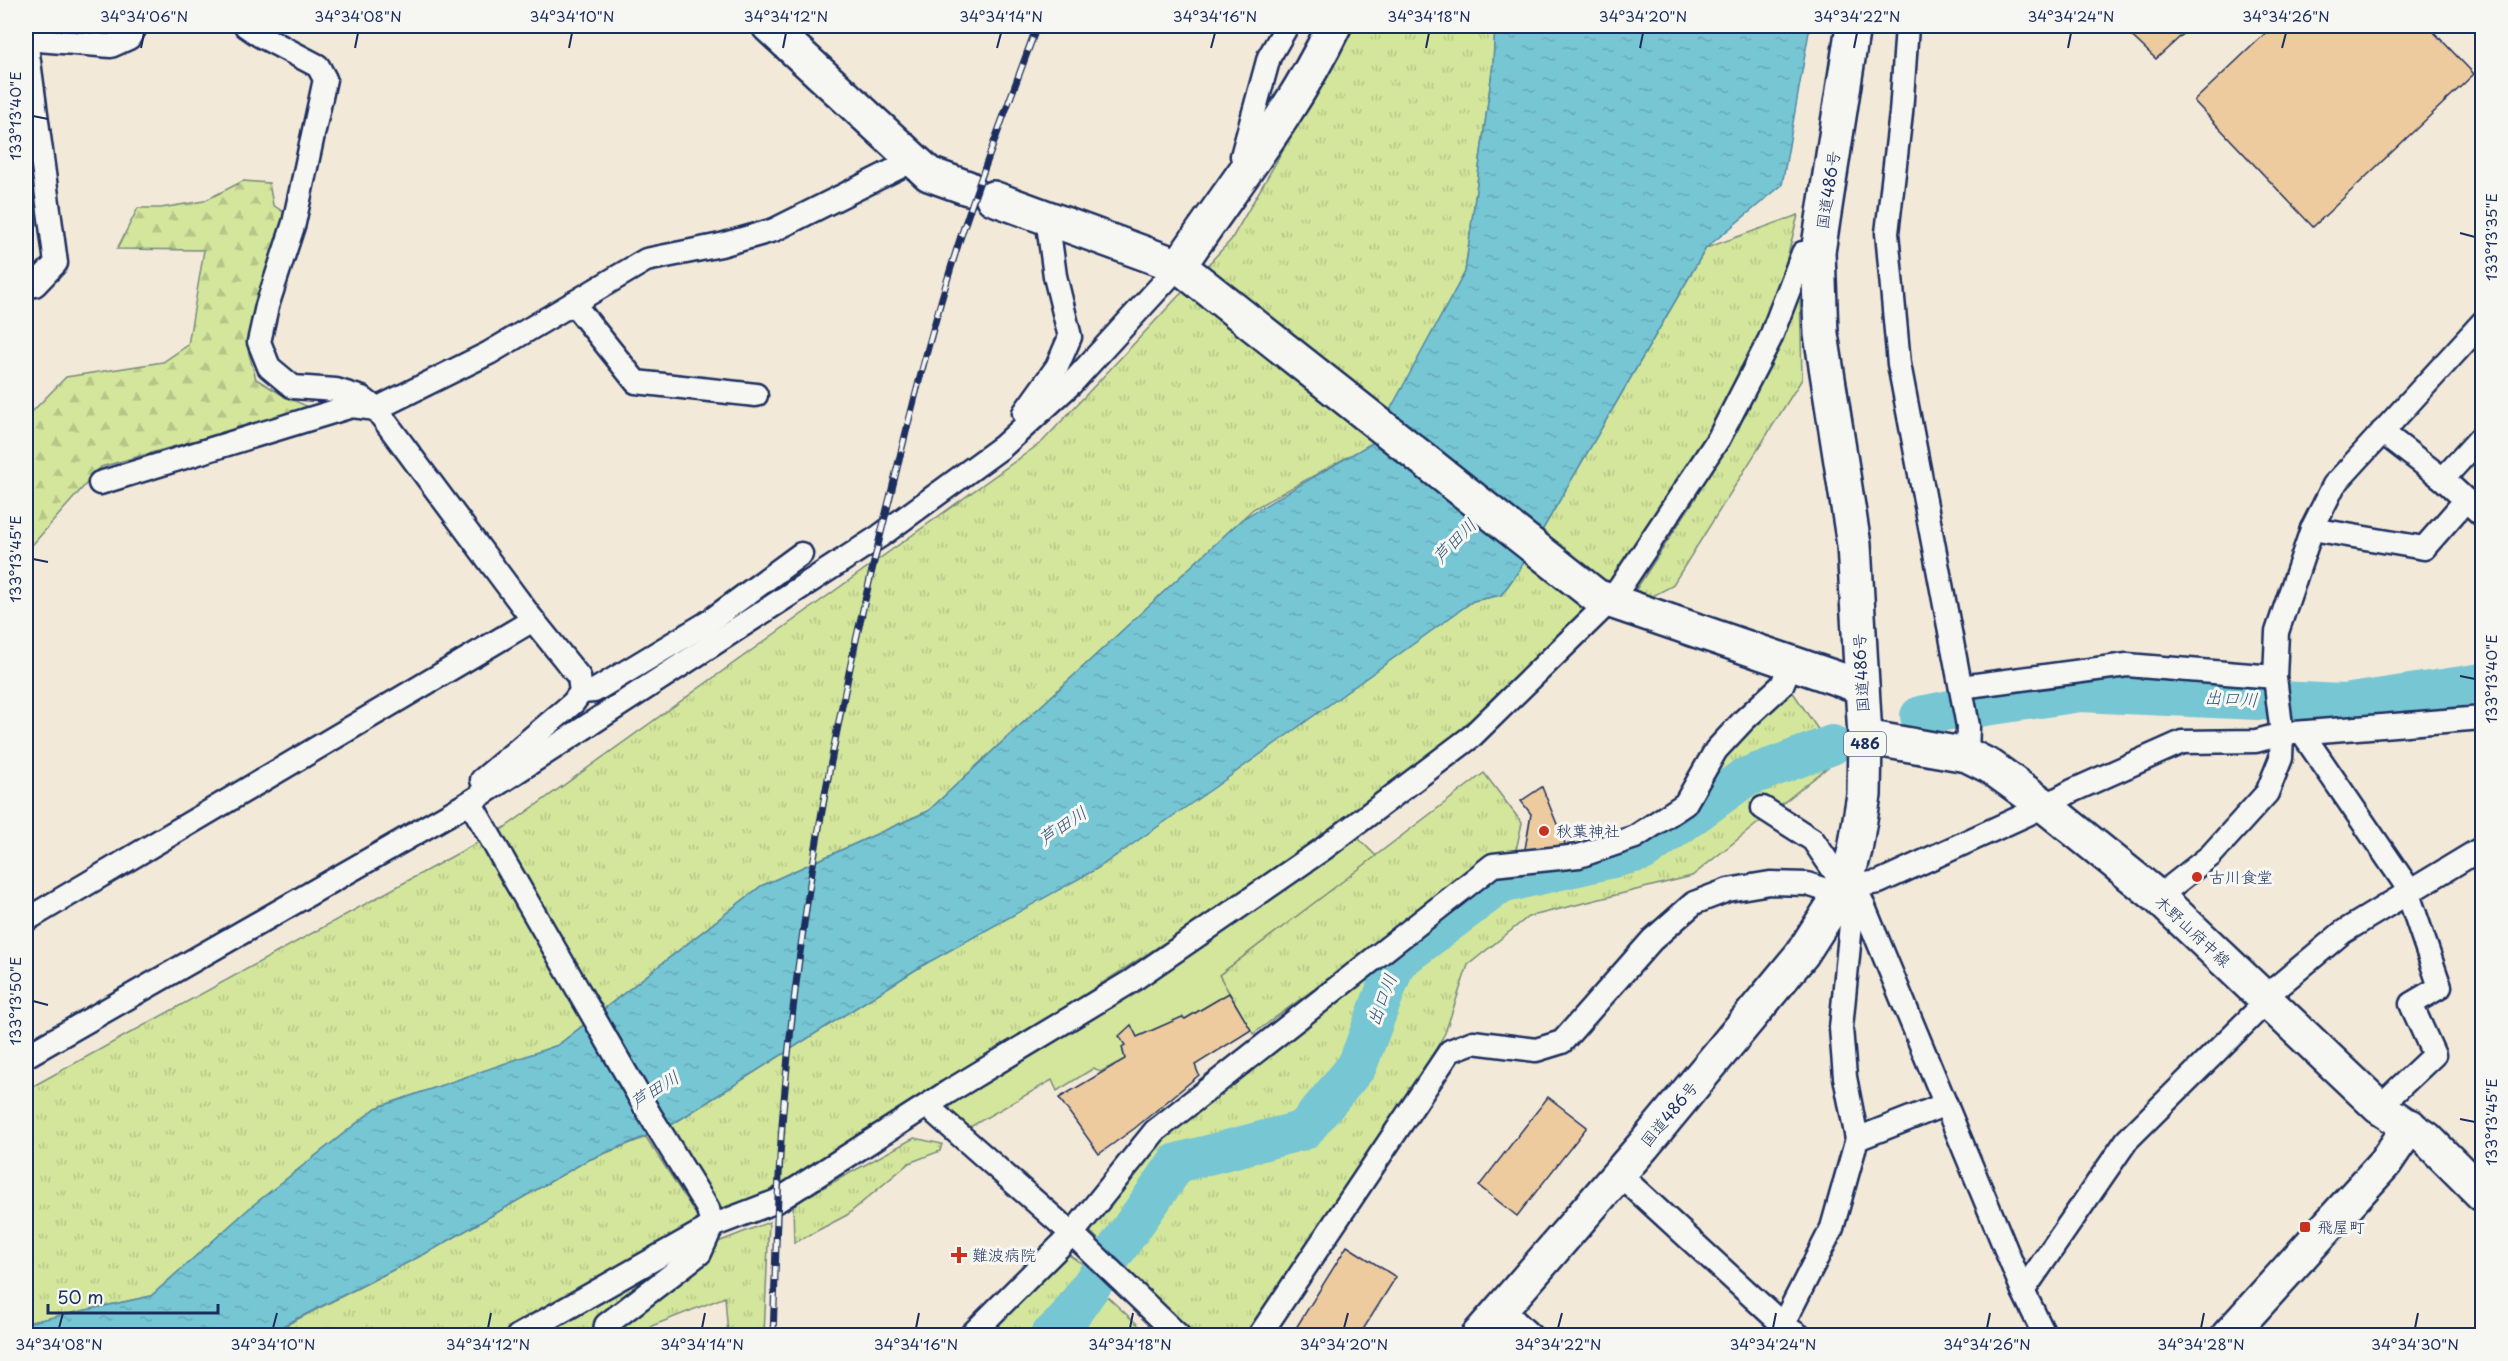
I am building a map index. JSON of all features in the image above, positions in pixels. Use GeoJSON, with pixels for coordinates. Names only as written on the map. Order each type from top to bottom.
{"type":"FeatureCollection","features":[{"type":"Feature","properties":{"kind":"main road"},"geometry":{"type":"LineString","coordinates":[[769,26],[929,174],[1186,270],[1603,598],[1862,687]]}},
{"type":"Feature","properties":{"kind":"main road"},"geometry":{"type":"LineString","coordinates":[[1186,270],[1249,165],[1319,57],[1334,26]]}},
{"type":"Feature","properties":{"kind":"main road","name":"国道486号"},"geometry":{"type":"LineString","coordinates":[[1478,1335],[1619,1174],[1802,954],[1845,887],[1856,850],[1863,795],[1865,737],[1854,545],[1821,334],[1818,252],[1853,26]]}},
{"type":"Feature","properties":{"kind":"main road","name":"木野山府中線"},"geometry":{"type":"LineString","coordinates":[[1865,737],[1967,740],[1990,767],[2045,806],[2158,897],[2379,1107],[2426,1138],[2482,1194]]}},
{"type":"Feature","properties":{"kind":"main road"},"geometry":{"type":"LineString","coordinates":[[2228,1335],[2385,1163],[2410,1126]]}},
{"type":"Feature","properties":{"kind":"street"},"geometry":{"type":"LineString","coordinates":[[26,286],[35,285],[56,263],[26,39],[111,46],[129,39],[136,26]]}},
{"type":"Feature","properties":{"kind":"street"},"geometry":{"type":"LineString","coordinates":[[26,1056],[470,802],[490,780],[573,703],[581,692],[579,677],[533,621],[376,409],[362,398],[336,390],[293,387],[269,367],[260,342],[267,306],[294,223],[325,79],[318,66],[246,26]]}},
{"type":"Feature","properties":{"kind":"street"},"geometry":{"type":"LineString","coordinates":[[1249,165],[1242,156],[1269,57],[1287,26]]}},
{"type":"Feature","properties":{"kind":"street"},"geometry":{"type":"LineString","coordinates":[[1907,26],[1901,113],[1887,233],[1899,364],[1961,687],[1967,740]]}},
{"type":"Feature","properties":{"kind":"street"},"geometry":{"type":"LineString","coordinates":[[100,483],[352,406],[376,409],[489,353],[646,260],[721,245],[774,230],[914,160]]}},
{"type":"Feature","properties":{"kind":"street"},"geometry":{"type":"LineString","coordinates":[[1021,429],[1020,418],[1057,367],[1070,337],[1055,276],[1047,218]]}},
{"type":"Feature","properties":{"kind":"street"},"geometry":{"type":"LineString","coordinates":[[518,1335],[710,1218],[777,1201],[1130,982],[1323,849],[1471,737],[1603,598],[1719,438],[1770,339],[1803,253],[1818,252]]}},
{"type":"Feature","properties":{"kind":"street"},"geometry":{"type":"LineString","coordinates":[[490,780],[880,536],[1002,447],[1071,384],[1186,270]]}},
{"type":"Feature","properties":{"kind":"street"},"geometry":{"type":"LineString","coordinates":[[573,303],[636,382],[756,395]]}},
{"type":"Feature","properties":{"kind":"street"},"geometry":{"type":"LineString","coordinates":[[2379,1107],[2434,1055],[2411,1004],[2440,987],[2404,882],[2292,733],[2275,677],[2277,632],[2312,529],[2334,484],[2482,323]]}},
{"type":"Feature","properties":{"kind":"street"},"geometry":{"type":"LineString","coordinates":[[2312,529],[2424,548],[2474,507],[2443,479],[2382,432]]}},
{"type":"Feature","properties":{"kind":"street"},"geometry":{"type":"LineString","coordinates":[[2443,479],[2482,436]]}},
{"type":"Feature","properties":{"kind":"street"},"geometry":{"type":"LineString","coordinates":[[581,692],[594,691],[707,622],[801,554]]}},
{"type":"Feature","properties":{"kind":"street"},"geometry":{"type":"LineString","coordinates":[[26,920],[533,621]]}},
{"type":"Feature","properties":{"kind":"street"},"geometry":{"type":"LineString","coordinates":[[970,1335],[1076,1237],[1155,1131],[1494,865],[1579,856],[1635,837],[1685,804],[1716,750],[1782,685],[1791,663]]}},
{"type":"Feature","properties":{"kind":"street"},"geometry":{"type":"LineString","coordinates":[[1961,687],[2127,665],[2275,677]]}},
{"type":"Feature","properties":{"kind":"street"},"geometry":{"type":"LineString","coordinates":[[1259,1335],[1450,1051],[1473,1042],[1536,1050],[1562,1042],[1652,940],[1694,903],[1728,890],[1770,883],[1807,884],[1826,890],[1879,882],[2045,806],[2072,790],[2182,742],[2256,741],[2292,733],[2482,718]]}},
{"type":"Feature","properties":{"kind":"street"},"geometry":{"type":"LineString","coordinates":[[2158,897],[2210,856],[2267,793],[2292,733]]}},
{"type":"Feature","properties":{"kind":"street"},"geometry":{"type":"LineString","coordinates":[[470,802],[710,1218],[700,1253],[606,1325],[604,1335]]}},
{"type":"Feature","properties":{"kind":"street"},"geometry":{"type":"LineString","coordinates":[[1763,808],[1814,840],[1845,887],[1861,900],[2023,1291],[2045,1335]]}},
{"type":"Feature","properties":{"kind":"street"},"geometry":{"type":"LineString","coordinates":[[2023,1291],[2127,1140],[2257,1011],[2265,997],[2343,932],[2482,848]]}},
{"type":"Feature","properties":{"kind":"street"},"geometry":{"type":"LineString","coordinates":[[1619,1174],[1786,1332],[1832,1228],[1857,1139],[1845,1077],[1840,1028],[1851,924],[1845,887]]}},
{"type":"Feature","properties":{"kind":"street"},"geometry":{"type":"LineString","coordinates":[[1857,1139],[1946,1104]]}},
{"type":"Feature","properties":{"kind":"street"},"geometry":{"type":"LineString","coordinates":[[927,1106],[1076,1237],[1179,1335]]}},
{"type":"Feature","properties":{"kind":"street"},"geometry":{"type":"LineString","coordinates":[[1502,1309],[1531,1335]]}},
{"type":"Feature","properties":{"kind":"green space"},"geometry":{"type":"Polygon","coordinates":[[[1355,26],[1495,26],[1493,64],[1465,272],[1373,443],[1253,509],[928,811],[761,886],[558,1045],[376,1108],[252,1206],[151,1296],[26,1323],[26,1090],[504,828],[1042,442],[1231,240],[1355,26]]]}},
{"type":"Feature","properties":{"kind":"green space"},"geometry":{"type":"Polygon","coordinates":[[[243,181],[269,183],[273,205],[291,217],[261,286],[248,350],[256,379],[284,396],[311,408],[101,467],[26,552],[26,418],[66,377],[163,362],[188,345],[204,250],[117,249],[138,208],[161,208],[204,201],[243,181]]]}},
{"type":"Feature","properties":{"kind":"green space"},"geometry":{"type":"Polygon","coordinates":[[[1798,215],[1778,294],[1718,424],[1622,566],[1582,617],[1469,723],[1290,861],[990,1056],[787,1186],[716,1210],[668,1127],[920,967],[1473,601],[1501,595],[1518,572],[1706,248],[1798,215]]]}},
{"type":"Feature","properties":{"kind":"green space"},"geometry":{"type":"Polygon","coordinates":[[[1800,292],[1802,379],[1672,586],[1647,599],[1635,591],[1695,499],[1800,292]]]}},
{"type":"Feature","properties":{"kind":"green space"},"geometry":{"type":"Polygon","coordinates":[[[1790,688],[1838,759],[1692,876],[1528,917],[1468,965],[1445,1033],[1389,1132],[1337,1201],[1246,1335],[1193,1335],[1088,1229],[1156,1144],[1495,873],[1634,847],[1790,688]]]}},
{"type":"Feature","properties":{"kind":"green space"},"geometry":{"type":"Polygon","coordinates":[[[1484,773],[1522,823],[1515,855],[1492,858],[1253,1034],[1219,975],[1484,773]]]}},
{"type":"Feature","properties":{"kind":"green space"},"geometry":{"type":"Polygon","coordinates":[[[1358,838],[1376,856],[1219,975],[1229,993],[1185,1019],[1182,1017],[1137,1037],[1131,1026],[1125,1045],[1122,1047],[1125,1059],[1100,1072],[1094,1068],[1057,1091],[1052,1080],[970,1127],[951,1119],[950,1105],[960,1095],[1225,928],[1358,838]]]}},
{"type":"Feature","properties":{"kind":"green space"},"geometry":{"type":"Polygon","coordinates":[[[646,1137],[697,1216],[692,1229],[503,1335],[265,1336],[434,1249],[586,1161],[646,1137]]]}},
{"type":"Feature","properties":{"kind":"green space"},"geometry":{"type":"Polygon","coordinates":[[[914,1138],[942,1144],[940,1151],[909,1163],[847,1215],[794,1243],[793,1204],[914,1138]]]}},
{"type":"Feature","properties":{"kind":"green space"},"geometry":{"type":"Polygon","coordinates":[[[769,1222],[764,1335],[728,1335],[725,1297],[629,1335],[611,1336],[713,1244],[769,1222]]]}},
{"type":"Feature","properties":{"kind":"green space"},"geometry":{"type":"Polygon","coordinates":[[[1069,1255],[1092,1270],[1055,1320],[1036,1335],[977,1336],[1069,1255]]]}},
{"type":"Feature","properties":{"kind":"green space"},"geometry":{"type":"Polygon","coordinates":[[[679,1258],[592,1328],[591,1335],[541,1336],[679,1258]]]}},
{"type":"Feature","properties":{"kind":"green space"},"geometry":{"type":"Polygon","coordinates":[[[1101,1291],[1149,1335],[1058,1335],[1101,1291]]]}},
{"type":"Feature","properties":{"kind":"water","name":"芦田川"},"geometry":{"type":"Polygon","coordinates":[[[1495,26],[1810,26],[1782,185],[1706,248],[1518,572],[1501,595],[1473,601],[1215,787],[1098,868],[920,967],[668,1127],[586,1161],[434,1249],[265,1335],[26,1335],[26,1323],[151,1296],[252,1206],[376,1108],[558,1045],[761,886],[928,811],[1242,519],[1372,443],[1465,272],[1493,64],[1495,26]]]}},
{"type":"Feature","properties":{"kind":"building"},"geometry":{"type":"Polygon","coordinates":[[[2121,26],[2192,26],[2156,59],[2121,26]]]}},
{"type":"Feature","properties":{"kind":"building"},"geometry":{"type":"Polygon","coordinates":[[[2273,26],[2428,26],[2474,74],[2313,227],[2194,101],[2273,26]]]}},
{"type":"Feature","properties":{"kind":"building","name":"秋葉神社"},"geometry":{"type":"Polygon","coordinates":[[[1542,787],[1567,849],[1524,855],[1531,814],[1521,801],[1542,787]]]}},
{"type":"Feature","properties":{"kind":"building"},"geometry":{"type":"Polygon","coordinates":[[[1229,993],[1251,1030],[1195,1065],[1199,1075],[1135,1128],[1099,1154],[1059,1098],[1125,1059],[1122,1047],[1125,1045],[1119,1036],[1131,1025],[1137,1037],[1182,1017],[1185,1019],[1229,993]]]}},
{"type":"Feature","properties":{"kind":"building"},"geometry":{"type":"Polygon","coordinates":[[[1548,1097],[1587,1127],[1517,1216],[1479,1186],[1548,1097]]]}},
{"type":"Feature","properties":{"kind":"building"},"geometry":{"type":"Polygon","coordinates":[[[1347,1246],[1396,1277],[1359,1336],[1291,1336],[1347,1246]]]}},
{"type":"Feature","properties":{"kind":"waterway","name":"出口川"},"geometry":{"type":"LineString","coordinates":[[1979,707],[2080,692],[2344,704],[2482,683]]}},
{"type":"Feature","properties":{"kind":"waterway","name":"出口川"},"geometry":{"type":"LineString","coordinates":[[1920,716],[1950,710]]}},
{"type":"Feature","properties":{"kind":"waterway","name":"出口川"},"geometry":{"type":"LineString","coordinates":[[1050,1336],[1066,1321],[1177,1163],[1304,1130],[1357,1066],[1396,962],[1500,884],[1643,851],[1744,778],[1832,745]]}},
{"type":"Feature","properties":{"kind":"railway"},"geometry":{"type":"LineString","coordinates":[[773,1336],[780,1159],[791,1023],[812,869],[840,716],[873,564],[940,303],[978,187],[1037,26]]}},
{"type":"Feature","properties":{"kind":"place","name":"秋葉神社"},"geometry":{"type":"Point","coordinates":[1544,831]}},
{"type":"Feature","properties":{"kind":"place","name":"古川食堂"},"geometry":{"type":"Point","coordinates":[2197,877]}},
{"type":"Feature","properties":{"kind":"place","name":"飛屋町"},"geometry":{"type":"Point","coordinates":[2305,1227]}},
{"type":"Feature","properties":{"kind":"place","name":"難波病院"},"geometry":{"type":"Point","coordinates":[959,1255]}}]}
